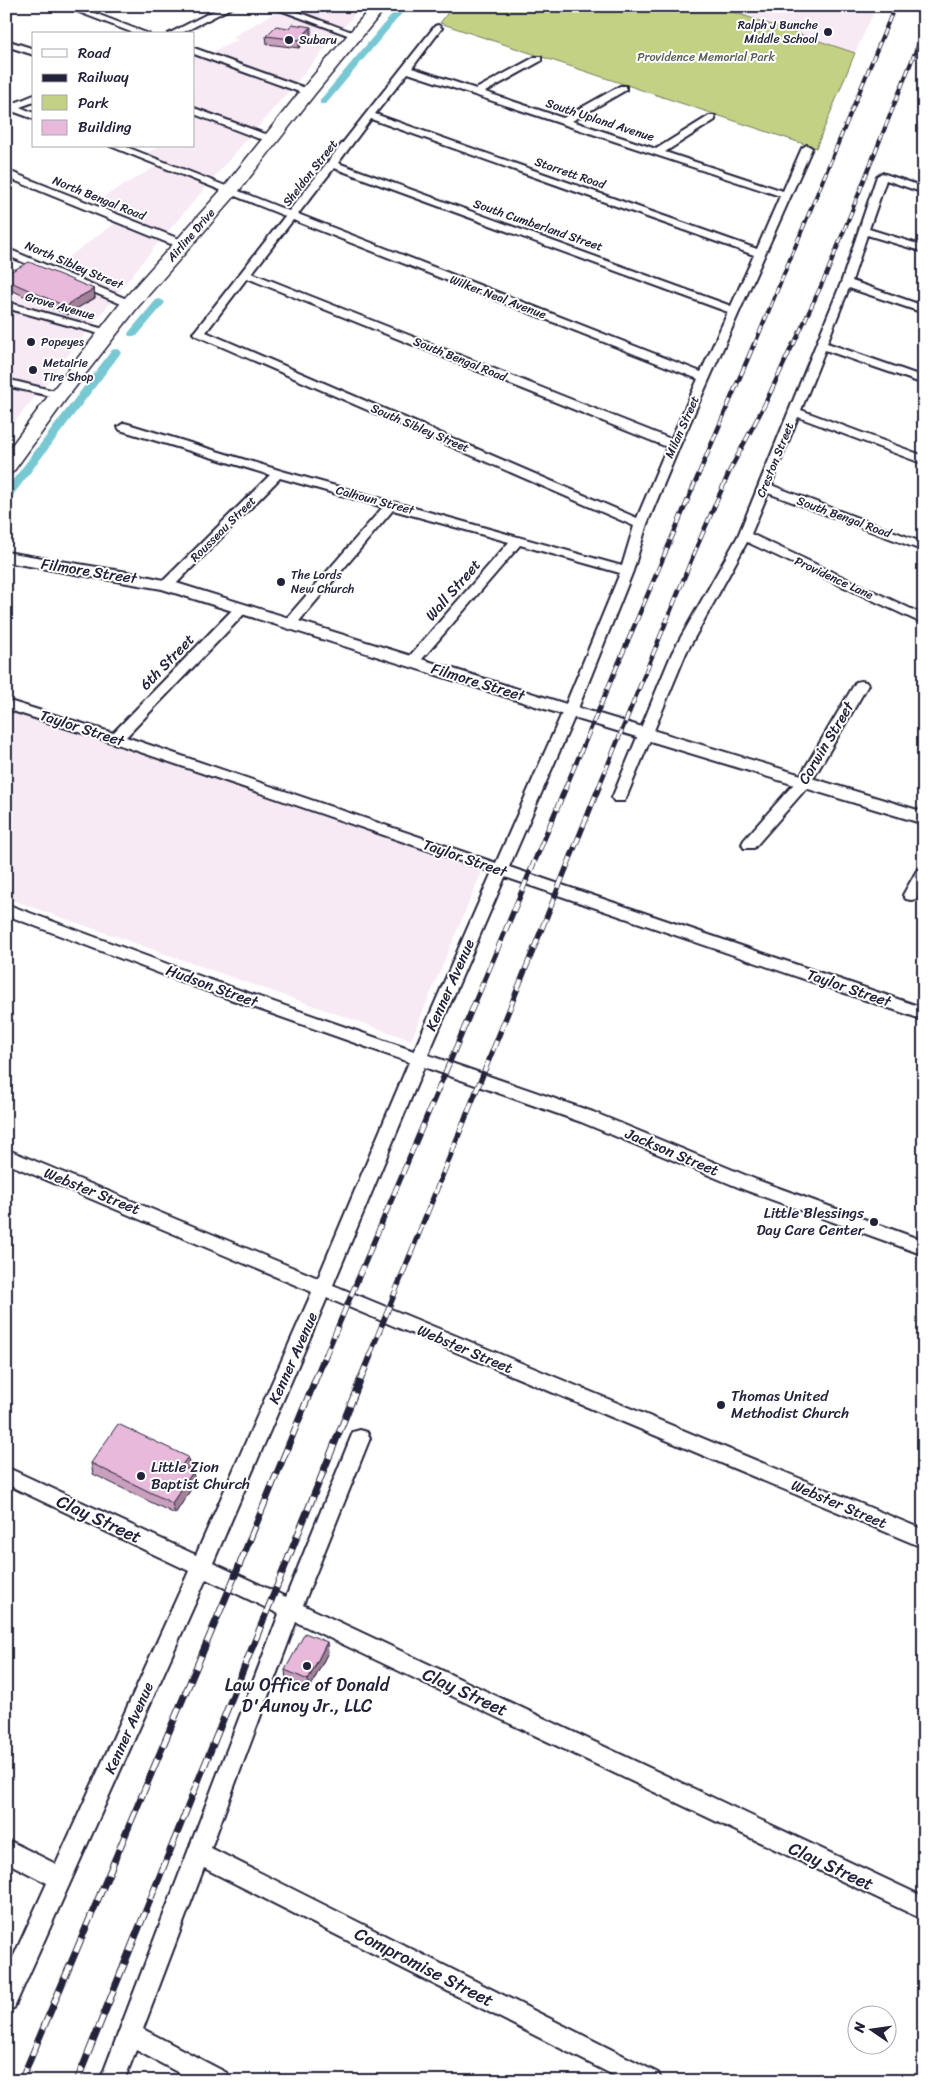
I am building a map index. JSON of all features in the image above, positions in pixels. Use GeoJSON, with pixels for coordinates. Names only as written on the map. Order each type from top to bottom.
{"type":"FeatureCollection","features":[{"type":"Feature","properties":{"kind":"highway","name":"Airline Drive"},"geometry":{"type":"LineString","coordinates":[[352,33],[370,6]]}},
{"type":"Feature","properties":{"kind":"highway","name":"Airline Drive"},"geometry":{"type":"LineString","coordinates":[[6,450],[54,394],[125,302],[267,137],[352,33],[380,6]]}},
{"type":"Feature","properties":{"kind":"highway","name":"Airline Drive"},"geometry":{"type":"LineString","coordinates":[[6,468],[54,394]]}},
{"type":"Feature","properties":{"kind":"street"},"geometry":{"type":"LineString","coordinates":[[67,6],[139,32]]}},
{"type":"Feature","properties":{"kind":"street"},"geometry":{"type":"LineString","coordinates":[[206,6],[220,11]]}},
{"type":"Feature","properties":{"kind":"street"},"geometry":{"type":"LineString","coordinates":[[176,32],[231,6]]}},
{"type":"Feature","properties":{"kind":"street"},"geometry":{"type":"LineString","coordinates":[[273,6],[352,33]]}},
{"type":"Feature","properties":{"kind":"street","name":"Sheldon Street"},"geometry":{"type":"LineString","coordinates":[[199,333],[371,116],[438,28]]}},
{"type":"Feature","properties":{"kind":"street"},"geometry":{"type":"LineString","coordinates":[[6,42],[32,51]]}},
{"type":"Feature","properties":{"kind":"street"},"geometry":{"type":"LineString","coordinates":[[195,51],[304,90]]}},
{"type":"Feature","properties":{"kind":"street"},"geometry":{"type":"LineString","coordinates":[[478,92],[538,59]]}},
{"type":"Feature","properties":{"kind":"street","name":"South Upland Avenue"},"geometry":{"type":"LineString","coordinates":[[406,69],[786,195]]}},
{"type":"Feature","properties":{"kind":"street"},"geometry":{"type":"LineString","coordinates":[[565,121],[623,88]]}},
{"type":"Feature","properties":{"kind":"street"},"geometry":{"type":"LineString","coordinates":[[8,108],[32,99]]}},
{"type":"Feature","properties":{"kind":"street"},"geometry":{"type":"LineString","coordinates":[[8,108],[32,115]]}},
{"type":"Feature","properties":{"kind":"street"},"geometry":{"type":"LineString","coordinates":[[195,111],[267,137]]}},
{"type":"Feature","properties":{"kind":"street","name":"Starrett Road"},"geometry":{"type":"LineString","coordinates":[[371,116],[761,254]]}},
{"type":"Feature","properties":{"kind":"street"},"geometry":{"type":"LineString","coordinates":[[657,152],[712,118]]}},
{"type":"Feature","properties":{"kind":"street","name":"Wilker Neal Avenue"},"geometry":{"type":"LineString","coordinates":[[120,148],[704,377]]}},
{"type":"Feature","properties":{"kind":"street","name":"Milan Street"},"geometry":{"type":"LineString","coordinates":[[570,711],[627,571],[641,524],[674,445],[807,148]]}},
{"type":"Feature","properties":{"kind":"street","name":"South Cumberland Street"},"geometry":{"type":"LineString","coordinates":[[332,164],[735,311]]}},
{"type":"Feature","properties":{"kind":"street","name":"North Bengal Road"},"geometry":{"type":"LineString","coordinates":[[6,174],[177,243]]}},
{"type":"Feature","properties":{"kind":"street"},"geometry":{"type":"LineString","coordinates":[[882,176],[924,190]]}},
{"type":"Feature","properties":{"kind":"street","name":"Creston Street"},"geometry":{"type":"LineString","coordinates":[[618,798],[679,653],[744,536],[846,283],[882,176]]}},
{"type":"Feature","properties":{"kind":"street"},"geometry":{"type":"LineString","coordinates":[[864,231],[924,249]]}},
{"type":"Feature","properties":{"kind":"street","name":"North Sibley Street"},"geometry":{"type":"LineString","coordinates":[[6,251],[125,302]]}},
{"type":"Feature","properties":{"kind":"street","name":"South Bengal Road"},"geometry":{"type":"LineString","coordinates":[[246,274],[674,445]]}},
{"type":"Feature","properties":{"kind":"street"},"geometry":{"type":"LineString","coordinates":[[846,283],[924,310]]}},
{"type":"Feature","properties":{"kind":"street","name":"Grove Avenue"},"geometry":{"type":"LineString","coordinates":[[6,305],[102,332]]}},
{"type":"Feature","properties":{"kind":"street","name":"South Sibley Street"},"geometry":{"type":"LineString","coordinates":[[199,333],[641,524]]}},
{"type":"Feature","properties":{"kind":"street"},"geometry":{"type":"LineString","coordinates":[[820,346],[924,381]]}},
{"type":"Feature","properties":{"kind":"street"},"geometry":{"type":"LineString","coordinates":[[6,382],[54,394]]}},
{"type":"Feature","properties":{"kind":"street"},"geometry":{"type":"LineString","coordinates":[[794,412],[924,460]]}},
{"type":"Feature","properties":{"kind":"street","name":"Calhoun Street"},"geometry":{"type":"LineString","coordinates":[[124,427],[278,474],[627,571]]}},
{"type":"Feature","properties":{"kind":"street","name":"Rousseau Street"},"geometry":{"type":"LineString","coordinates":[[167,585],[278,474]]}},
{"type":"Feature","properties":{"kind":"street","name":"South Bengal Road"},"geometry":{"type":"LineString","coordinates":[[764,487],[924,547]]}},
{"type":"Feature","properties":{"kind":"street"},"geometry":{"type":"LineString","coordinates":[[290,623],[392,505]]}},
{"type":"Feature","properties":{"kind":"street","name":"Providence Lane"},"geometry":{"type":"LineString","coordinates":[[744,536],[918,617]]}},
{"type":"Feature","properties":{"kind":"street","name":"Wall Street"},"geometry":{"type":"LineString","coordinates":[[412,662],[518,540]]}},
{"type":"Feature","properties":{"kind":"street","name":"Filmore Street"},"geometry":{"type":"LineString","coordinates":[[6,558],[106,572],[167,585],[570,711],[924,818]]}},
{"type":"Feature","properties":{"kind":"street","name":"Filmore Street"},"geometry":{"type":"LineString","coordinates":[[6,564],[28,562]]}},
{"type":"Feature","properties":{"kind":"street"},"geometry":{"type":"LineString","coordinates":[[918,617],[924,605]]}},
{"type":"Feature","properties":{"kind":"street","name":"6th Street"},"geometry":{"type":"LineString","coordinates":[[116,739],[242,608]]}},
{"type":"Feature","properties":{"kind":"street","name":"Corwin Street"},"geometry":{"type":"LineString","coordinates":[[750,844],[805,781],[861,685]]}},
{"type":"Feature","properties":{"kind":"street","name":"Taylor Street"},"geometry":{"type":"LineString","coordinates":[[6,704],[116,739],[501,869],[526,880],[924,1014]]}},
{"type":"Feature","properties":{"kind":"street","name":"Kenner Avenue"},"geometry":{"type":"LineString","coordinates":[[6,2000],[62,1879],[324,1287],[419,1058],[570,711]]}},
{"type":"Feature","properties":{"kind":"street"},"geometry":{"type":"LineString","coordinates":[[911,895],[924,872]]}},
{"type":"Feature","properties":{"kind":"street","name":"Hudson Street"},"geometry":{"type":"LineString","coordinates":[[6,910],[199,982],[419,1058]]}},
{"type":"Feature","properties":{"kind":"street","name":"Jackson Street"},"geometry":{"type":"LineString","coordinates":[[419,1058],[587,1117],[751,1185],[924,1248]]}},
{"type":"Feature","properties":{"kind":"street","name":"Webster Street"},"geometry":{"type":"LineString","coordinates":[[6,1156],[324,1287],[386,1316],[924,1539]]}},
{"type":"Feature","properties":{"kind":"street"},"geometry":{"type":"LineString","coordinates":[[112,2081],[291,1610],[360,1438]]}},
{"type":"Feature","properties":{"kind":"street","name":"Clay Street"},"geometry":{"type":"LineString","coordinates":[[6,1475],[924,1909]]}},
{"type":"Feature","properties":{"kind":"street"},"geometry":{"type":"LineString","coordinates":[[6,1850],[62,1879]]}},
{"type":"Feature","properties":{"kind":"street","name":"Compromise Street"},"geometry":{"type":"LineString","coordinates":[[199,1854],[650,2081]]}},
{"type":"Feature","properties":{"kind":"street"},"geometry":{"type":"LineString","coordinates":[[131,2035],[219,2081]]}},
{"type":"Feature","properties":{"kind":"shaded area"},"geometry":{"type":"Polygon","coordinates":[[[287,6],[362,6],[157,244],[6,433],[6,302],[115,223],[82,209],[155,167],[135,159],[156,148],[195,148],[195,116],[197,115],[195,114],[195,48],[208,54],[238,40],[232,37],[287,6]]]}},
{"type":"Feature","properties":{"kind":"shaded area","name":"Ralph J Bunche Middle School"},"geometry":{"type":"Polygon","coordinates":[[[715,6],[862,6],[875,10],[855,53],[715,6]]]}},
{"type":"Feature","properties":{"kind":"shaded area"},"geometry":{"type":"Polygon","coordinates":[[[6,709],[483,869],[411,1040],[6,898],[6,709]]]}},
{"type":"Feature","properties":{"kind":"green space","name":"Providence Memorial Park"},"geometry":{"type":"Polygon","coordinates":[[[453,6],[715,6],[855,53],[816,148],[440,23],[453,6]]]}},
{"type":"Feature","properties":{"kind":"building"},"geometry":{"type":"Polygon","coordinates":[[[292,24],[311,27],[299,40],[266,36],[276,26],[289,28],[292,24]]]}},
{"type":"Feature","properties":{"kind":"building"},"geometry":{"type":"Polygon","coordinates":[[[29,262],[94,289],[72,301],[67,307],[6,280],[6,274],[29,262]]]}},
{"type":"Feature","properties":{"kind":"building","name":"Little Zion Baptist Church"},"geometry":{"type":"Polygon","coordinates":[[[118,1424],[188,1457],[181,1466],[193,1472],[172,1503],[91,1463],[118,1424]]]}},
{"type":"Feature","properties":{"kind":"building","name":"Law Office of Donald D'Aunoy Jr., LLC"},"geometry":{"type":"Polygon","coordinates":[[[305,1633],[327,1642],[308,1680],[285,1670],[305,1633]]]}},
{"type":"Feature","properties":{"kind":"waterway"},"geometry":{"type":"LineString","coordinates":[[323,102],[404,6]]}},
{"type":"Feature","properties":{"kind":"waterway"},"geometry":{"type":"LineString","coordinates":[[133,334],[160,302]]}},
{"type":"Feature","properties":{"kind":"waterway"},"geometry":{"type":"LineString","coordinates":[[6,497],[116,352]]}},
{"type":"Feature","properties":{"kind":"railway"},"geometry":{"type":"LineString","coordinates":[[754,346],[895,6]]}},
{"type":"Feature","properties":{"kind":"railway"},"geometry":{"type":"LineString","coordinates":[[793,346],[827,273],[924,30]]}},
{"type":"Feature","properties":{"kind":"railway"},"geometry":{"type":"LineString","coordinates":[[565,789],[754,344]]}},
{"type":"Feature","properties":{"kind":"railway"},"geometry":{"type":"LineString","coordinates":[[598,789],[731,468],[765,404],[793,344]]}},
{"type":"Feature","properties":{"kind":"railway"},"geometry":{"type":"LineString","coordinates":[[325,1357],[566,787]]}},
{"type":"Feature","properties":{"kind":"railway"},"geometry":{"type":"LineString","coordinates":[[369,1357],[599,787]]}},
{"type":"Feature","properties":{"kind":"railway"},"geometry":{"type":"LineString","coordinates":[[21,2081],[232,1583],[325,1356]]}},
{"type":"Feature","properties":{"kind":"railway"},"geometry":{"type":"LineString","coordinates":[[77,2081],[370,1356]]}},
{"type":"Feature","properties":{"kind":"place","name":"Ralph J Bunche Middle School"},"geometry":{"type":"Point","coordinates":[828,32]}},
{"type":"Feature","properties":{"kind":"place","name":"Subaru"},"geometry":{"type":"Point","coordinates":[289,40]}},
{"type":"Feature","properties":{"kind":"place","name":"Popeyes"},"geometry":{"type":"Point","coordinates":[31,342]}},
{"type":"Feature","properties":{"kind":"place","name":"Metairie Tire Shop"},"geometry":{"type":"Point","coordinates":[33,370]}},
{"type":"Feature","properties":{"kind":"place","name":"The Lords New Church"},"geometry":{"type":"Point","coordinates":[281,582]}},
{"type":"Feature","properties":{"kind":"place","name":"Little Blessings Day Care Center"},"geometry":{"type":"Point","coordinates":[874,1222]}},
{"type":"Feature","properties":{"kind":"place","name":"Thomas United Methodist Church"},"geometry":{"type":"Point","coordinates":[721,1405]}},
{"type":"Feature","properties":{"kind":"place","name":"Little Zion Baptist Church"},"geometry":{"type":"Point","coordinates":[141,1476]}},
{"type":"Feature","properties":{"kind":"place","name":"Law Office of Donald D'Aunoy Jr., LLC"},"geometry":{"type":"Point","coordinates":[307,1666]}}]}
